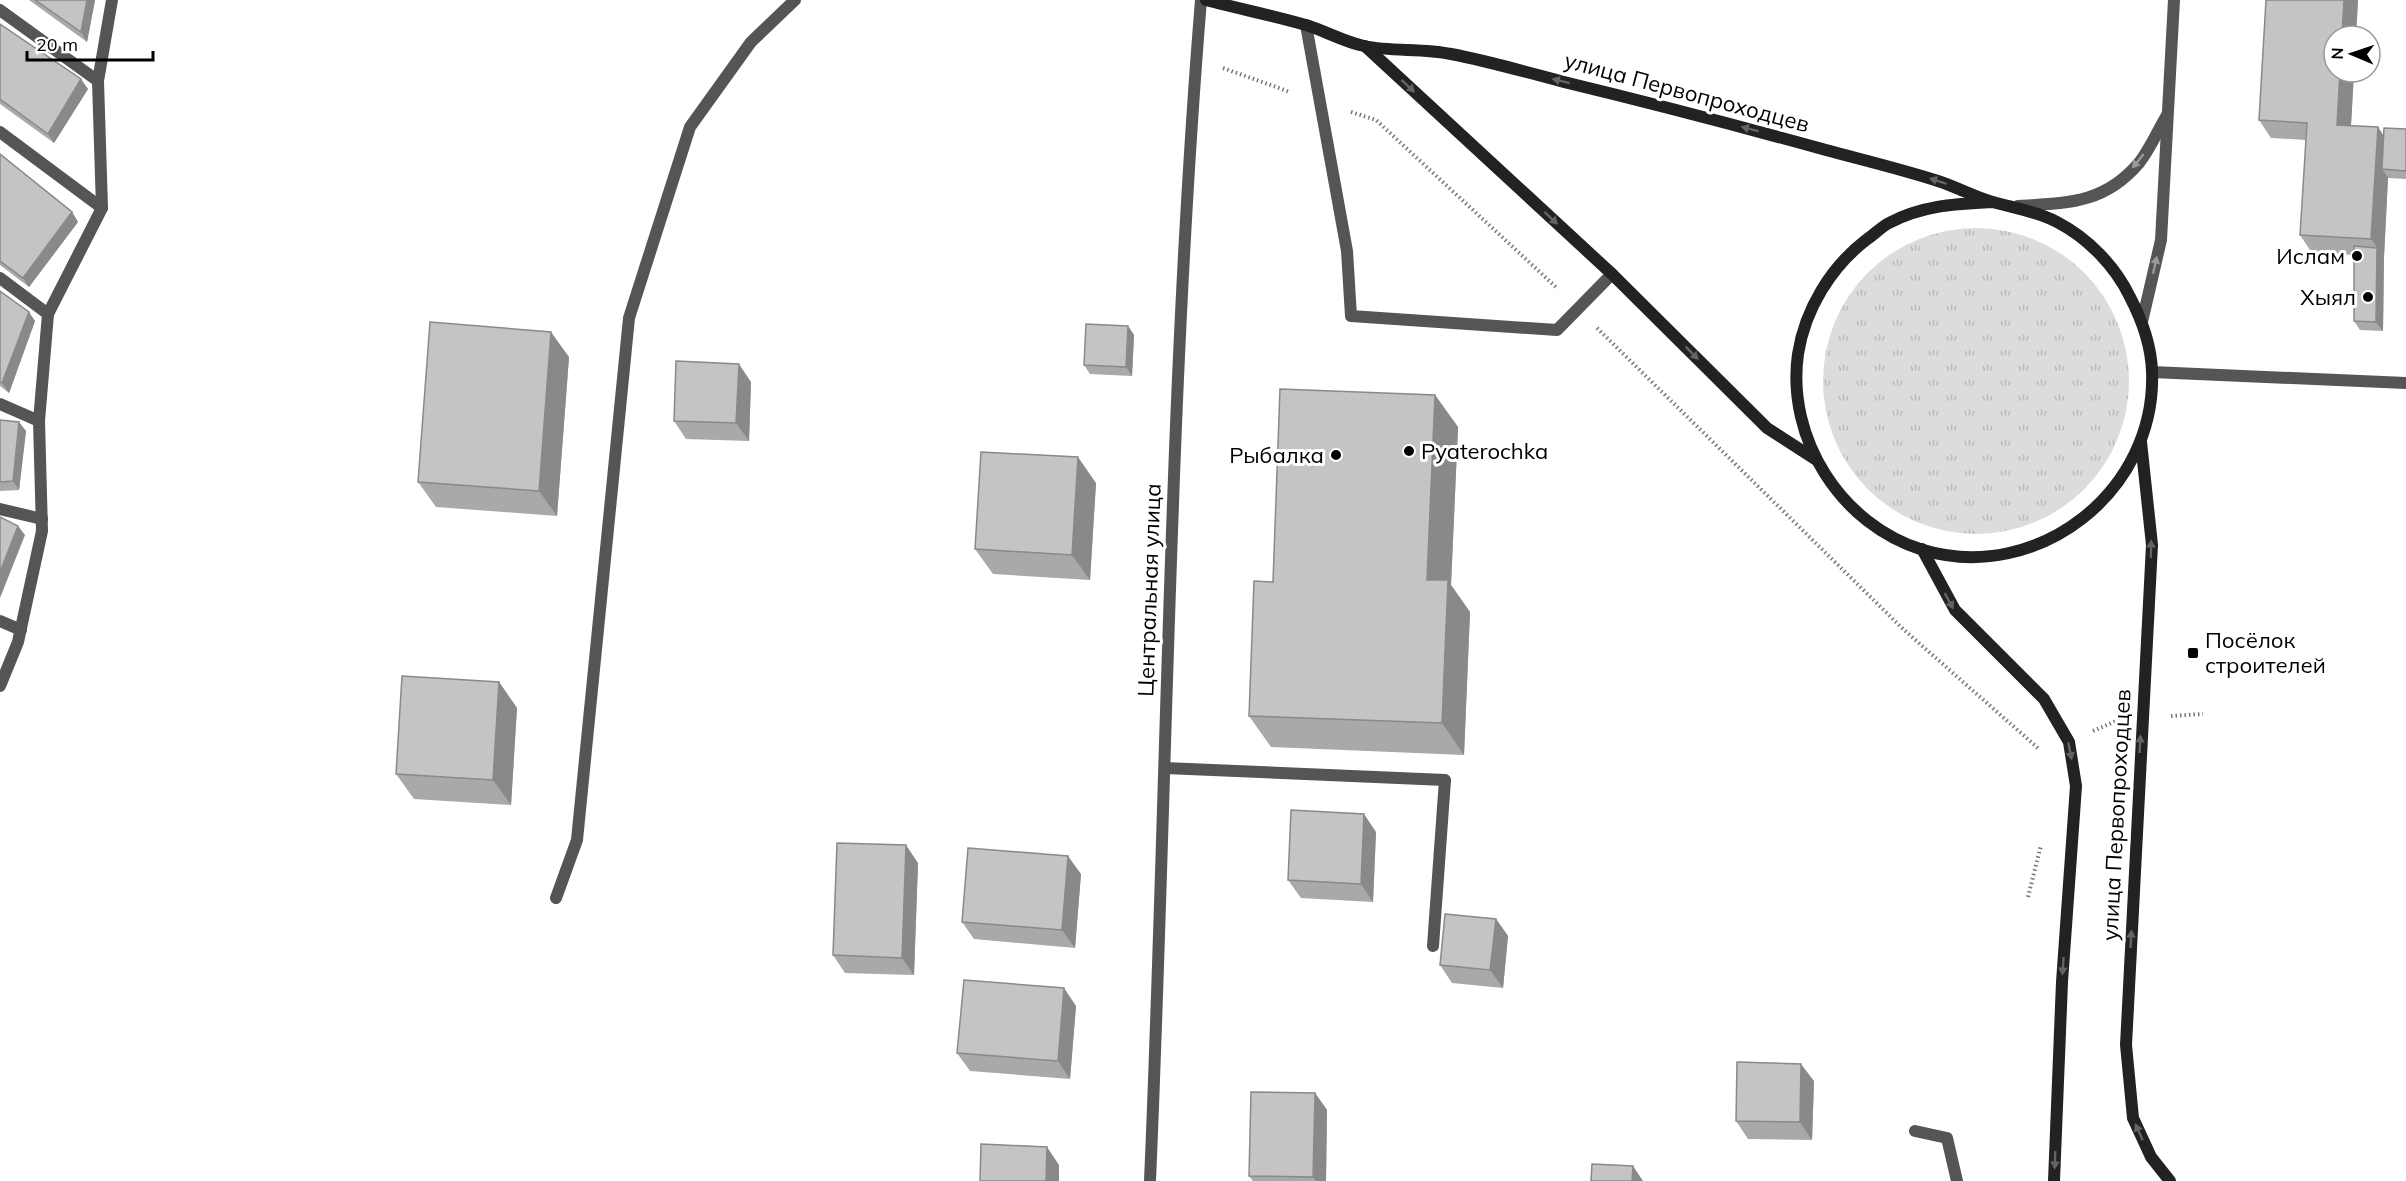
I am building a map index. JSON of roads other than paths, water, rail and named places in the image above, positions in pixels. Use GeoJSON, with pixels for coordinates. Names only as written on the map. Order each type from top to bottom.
{"type":"FeatureCollection","features":[{"type":"Feature","properties":{"kind":"street"},"geometry":{"type":"LineString","coordinates":[[0,686],[18,642],[42,531],[39,422],[48,314],[102,208],[98,81],[112,0]]}},
{"type":"Feature","properties":{"kind":"street"},"geometry":{"type":"LineString","coordinates":[[556,898],[577,840],[628,318],[690,127],[751,42],[795,0]]}},
{"type":"Feature","properties":{"kind":"street","name":"улица Первопроходцев"},"geometry":{"type":"LineString","coordinates":[[1203,0],[1306,25],[1365,46],[1445,52],[1683,111],[1940,182],[1993,202]]}},
{"type":"Feature","properties":{"kind":"street","name":"Центральная улица"},"geometry":{"type":"LineString","coordinates":[[1150,1181],[1174,472],[1191,126],[1203,0]]}},
{"type":"Feature","properties":{"kind":"street"},"geometry":{"type":"LineString","coordinates":[[2142,322],[2161,240],[2174,0]]}},
{"type":"Feature","properties":{"kind":"street"},"geometry":{"type":"LineString","coordinates":[[0,10],[98,81]]}},
{"type":"Feature","properties":{"kind":"street"},"geometry":{"type":"LineString","coordinates":[[1306,25],[1347,251],[1351,316],[1557,330],[1612,274]]}},
{"type":"Feature","properties":{"kind":"street","name":"улица Первопроходцев"},"geometry":{"type":"LineString","coordinates":[[1365,46],[1612,274],[1767,428],[1815,459]]}},
{"type":"Feature","properties":{"kind":"street"},"geometry":{"type":"LineString","coordinates":[[2018,206],[2072,202],[2106,192],[2139,163],[2169,111]]}},
{"type":"Feature","properties":{"kind":"street"},"geometry":{"type":"LineString","coordinates":[[0,132],[102,208]]}},
{"type":"Feature","properties":{"kind":"street","name":"улица Первопроходцев"},"geometry":{"type":"LineString","coordinates":[[1993,202],[2018,206],[2059,223],[2094,248],[2123,282],[2142,322],[2152,372],[2149,407],[2141,440],[2120,480],[2090,514],[2053,539],[2011,554],[1966,557],[1922,549],[1878,529],[1842,498],[1815,459],[1798,408],[1798,353],[1814,301],[1845,256],[1888,223],[1938,204],[1993,202]]}},
{"type":"Feature","properties":{"kind":"street"},"geometry":{"type":"LineString","coordinates":[[0,279],[48,314]]}},
{"type":"Feature","properties":{"kind":"street"},"geometry":{"type":"LineString","coordinates":[[2152,372],[2406,383]]}},
{"type":"Feature","properties":{"kind":"street"},"geometry":{"type":"LineString","coordinates":[[0,404],[39,422]]}},
{"type":"Feature","properties":{"kind":"street","name":"улица Первопроходцев"},"geometry":{"type":"LineString","coordinates":[[2141,440],[2152,545],[2126,1045],[2133,1118],[2151,1157],[2170,1181]]}},
{"type":"Feature","properties":{"kind":"street"},"geometry":{"type":"LineString","coordinates":[[0,509],[42,519]]}},
{"type":"Feature","properties":{"kind":"street","name":"улица Первопроходцев"},"geometry":{"type":"LineString","coordinates":[[1922,549],[1954,610],[2044,699],[2069,742],[2076,786],[2062,982],[2054,1181]]}},
{"type":"Feature","properties":{"kind":"street"},"geometry":{"type":"LineString","coordinates":[[0,621],[21,630]]}},
{"type":"Feature","properties":{"kind":"street"},"geometry":{"type":"LineString","coordinates":[[1165,768],[1445,780],[1433,946]]}},
{"type":"Feature","properties":{"kind":"street"},"geometry":{"type":"LineString","coordinates":[[1915,1131],[1947,1138],[1957,1181]]}},
{"type":"Feature","properties":{"kind":"place","name":"Ислам"},"geometry":{"type":"Point","coordinates":[2357,256]}},
{"type":"Feature","properties":{"kind":"place","name":"Хыял"},"geometry":{"type":"Point","coordinates":[2368,297]}},
{"type":"Feature","properties":{"kind":"place","name":"Pyaterochka"},"geometry":{"type":"Point","coordinates":[1409,451]}},
{"type":"Feature","properties":{"kind":"place","name":"Рыбалка"},"geometry":{"type":"Point","coordinates":[1336,455]}},
{"type":"Feature","properties":{"kind":"place","name":"Посёлок строителей"},"geometry":{"type":"Point","coordinates":[2193,653]}}]}
